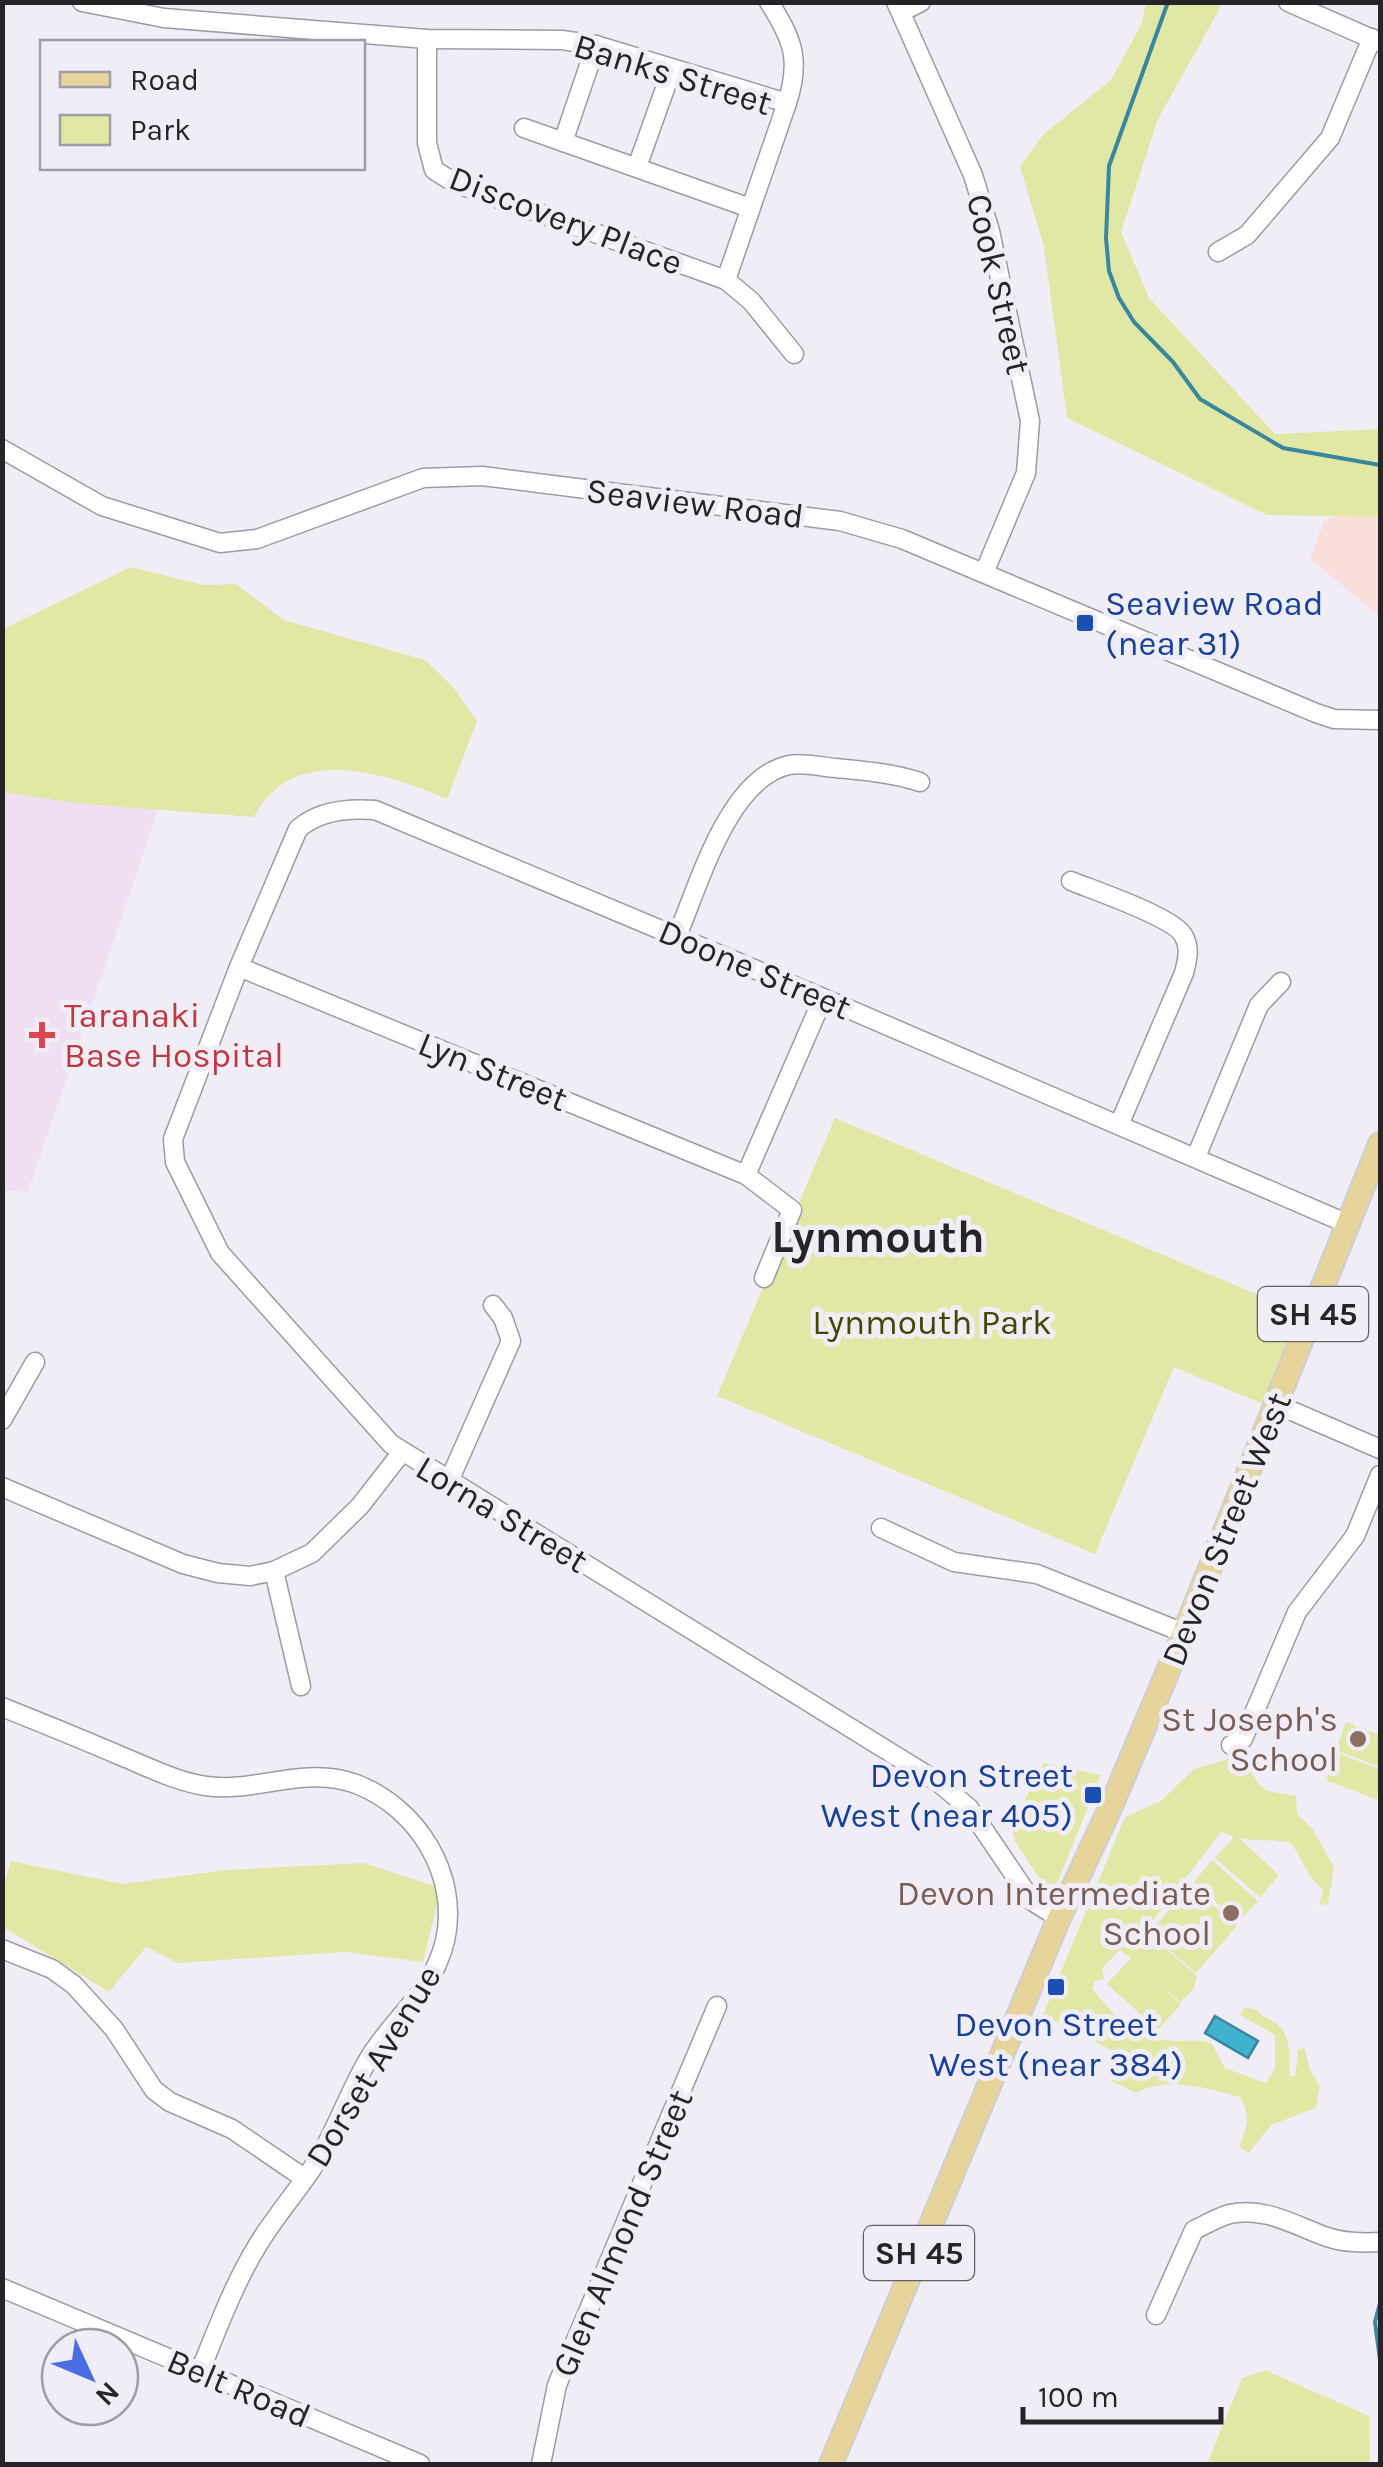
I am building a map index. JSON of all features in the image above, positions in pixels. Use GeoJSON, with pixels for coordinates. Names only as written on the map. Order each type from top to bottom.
{"type":"FeatureCollection","features":[{"type":"Feature","properties":{"kind":"main road","name":"Devon Street West"},"geometry":{"type":"LineString","coordinates":[[831,2464],[1059,1918],[1184,1633],[1380,1144]]}},
{"type":"Feature","properties":{"kind":"street","name":"Banks Street"},"geometry":{"type":"LineString","coordinates":[[82,2],[164,18],[427,40],[562,40],[596,46],[787,103],[726,280]]}},
{"type":"Feature","properties":{"kind":"street"},"geometry":{"type":"LineString","coordinates":[[769,2],[792,45],[796,63],[787,103]]}},
{"type":"Feature","properties":{"kind":"street"},"geometry":{"type":"LineString","coordinates":[[898,7],[921,2]]}},
{"type":"Feature","properties":{"kind":"street"},"geometry":{"type":"LineString","coordinates":[[1218,252],[1247,236],[1324,147],[1376,40],[1288,2]]}},
{"type":"Feature","properties":{"kind":"street","name":"Cook Street"},"geometry":{"type":"LineString","coordinates":[[898,7],[973,175],[990,231],[1030,421],[1026,474],[984,573]]}},
{"type":"Feature","properties":{"kind":"street","name":"Discovery Place"},"geometry":{"type":"LineString","coordinates":[[427,40],[427,144],[429,160],[442,177],[726,280],[752,301],[794,354]]}},
{"type":"Feature","properties":{"kind":"street"},"geometry":{"type":"LineString","coordinates":[[563,142],[596,46]]}},
{"type":"Feature","properties":{"kind":"street"},"geometry":{"type":"LineString","coordinates":[[636,167],[672,68]]}},
{"type":"Feature","properties":{"kind":"street"},"geometry":{"type":"LineString","coordinates":[[524,128],[750,208]]}},
{"type":"Feature","properties":{"kind":"street","name":"Seaview Road"},"geometry":{"type":"LineString","coordinates":[[2,449],[102,506],[220,543],[257,539],[424,478],[464,474],[840,521],[902,539],[1334,720],[1380,720]]}},
{"type":"Feature","properties":{"kind":"street"},"geometry":{"type":"LineString","coordinates":[[677,936],[728,819],[741,797],[765,776],[790,765],[893,773],[920,782]]}},
{"type":"Feature","properties":{"kind":"street","name":"Doone Street"},"geometry":{"type":"LineString","coordinates":[[239,968],[298,829],[314,818],[351,810],[386,814],[1348,1224]]}},
{"type":"Feature","properties":{"kind":"street"},"geometry":{"type":"LineString","coordinates":[[1071,880],[1166,921],[1184,936],[1187,946],[1184,973],[1119,1125]]}},
{"type":"Feature","properties":{"kind":"street","name":"Lyn Street"},"geometry":{"type":"LineString","coordinates":[[239,968],[746,1176],[792,1210],[764,1278]]}},
{"type":"Feature","properties":{"kind":"street","name":"Lorna Street"},"geometry":{"type":"LineString","coordinates":[[239,968],[176,1128],[172,1151],[220,1254],[402,1452],[938,1782],[969,1808],[1032,1901],[1059,1918]]}},
{"type":"Feature","properties":{"kind":"street"},"geometry":{"type":"LineString","coordinates":[[1196,1157],[1260,1005],[1281,982]]}},
{"type":"Feature","properties":{"kind":"street"},"geometry":{"type":"LineString","coordinates":[[746,1176],[823,998]]}},
{"type":"Feature","properties":{"kind":"street"},"geometry":{"type":"LineString","coordinates":[[449,1481],[511,1340],[493,1305]]}},
{"type":"Feature","properties":{"kind":"street"},"geometry":{"type":"LineString","coordinates":[[2,1420],[35,1362]]}},
{"type":"Feature","properties":{"kind":"street"},"geometry":{"type":"LineString","coordinates":[[1278,1405],[1380,1448]]}},
{"type":"Feature","properties":{"kind":"street"},"geometry":{"type":"LineString","coordinates":[[2,1487],[183,1564],[250,1576],[274,1571],[312,1554],[336,1533],[402,1452]]}},
{"type":"Feature","properties":{"kind":"street"},"geometry":{"type":"LineString","coordinates":[[1231,1745],[1242,1739],[1297,1612],[1355,1536],[1380,1475]]}},
{"type":"Feature","properties":{"kind":"street"},"geometry":{"type":"LineString","coordinates":[[881,1528],[954,1562],[1036,1574],[1184,1633]]}},
{"type":"Feature","properties":{"kind":"street"},"geometry":{"type":"LineString","coordinates":[[274,1571],[301,1686]]}},
{"type":"Feature","properties":{"kind":"street","name":"Dorset Avenue"},"geometry":{"type":"LineString","coordinates":[[2,1706],[203,1786],[244,1786],[312,1776],[351,1782],[386,1799],[422,1835],[438,1861],[444,1884],[446,1936],[438,1963],[420,1995],[371,2055],[324,2149],[254,2251],[200,2371]]}},
{"type":"Feature","properties":{"kind":"street"},"geometry":{"type":"LineString","coordinates":[[2,1948],[52,1969],[74,1986],[114,2028],[154,2090],[170,2102],[232,2129],[304,2178]]}},
{"type":"Feature","properties":{"kind":"street","name":"Glen Almond Street"},"geometry":{"type":"LineString","coordinates":[[540,2464],[557,2385],[717,2006]]}},
{"type":"Feature","properties":{"kind":"street"},"geometry":{"type":"LineString","coordinates":[[1156,2316],[1194,2230],[1229,2214],[1256,2212],[1329,2238],[1357,2244],[1380,2242]]}},
{"type":"Feature","properties":{"kind":"street","name":"Belt Road"},"geometry":{"type":"LineString","coordinates":[[2,2288],[420,2464]]}},
{"type":"Feature","properties":{"kind":"shaded area"},"geometry":{"type":"Polygon","coordinates":[[[1380,505],[1380,616],[1310,559],[1324,521],[1380,505]]]}},
{"type":"Feature","properties":{"kind":"shaded area","name":"Taranaki Base Hospital"},"geometry":{"type":"Polygon","coordinates":[[[2,763],[158,810],[28,1192],[3,1190],[2,763]]]}},
{"type":"Feature","properties":{"kind":"green space"},"geometry":{"type":"Polygon","coordinates":[[[1146,3],[1220,3],[1158,119],[1121,232],[1149,298],[1275,434],[1380,429],[1380,517],[1267,515],[1067,418],[1044,247],[1020,166],[1044,134],[1111,80],[1141,25],[1146,3]]]}},
{"type":"Feature","properties":{"kind":"green space"},"geometry":{"type":"Polygon","coordinates":[[[131,567],[203,585],[236,584],[284,620],[425,660],[453,687],[477,721],[447,799],[397,780],[342,770],[316,771],[292,779],[271,794],[254,817],[82,804],[3,792],[3,629],[131,567]]]}},
{"type":"Feature","properties":{"kind":"green space","name":"Lynmouth Park"},"geometry":{"type":"Polygon","coordinates":[[[835,1118],[1302,1313],[1263,1404],[1174,1367],[1095,1554],[717,1396],[835,1118]]]}},
{"type":"Feature","properties":{"kind":"green space"},"geometry":{"type":"Polygon","coordinates":[[[1346,1722],[1380,1735],[1380,1767],[1336,1750],[1346,1722]]]}},
{"type":"Feature","properties":{"kind":"green space"},"geometry":{"type":"Polygon","coordinates":[[[1337,1753],[1380,1769],[1377,1800],[1326,1780],[1337,1753]]]}},
{"type":"Feature","properties":{"kind":"green space"},"geometry":{"type":"Polygon","coordinates":[[[1231,1758],[1251,1769],[1256,1781],[1267,1791],[1296,1796],[1297,1814],[1312,1828],[1334,1867],[1328,1904],[1319,1905],[1323,1890],[1291,1843],[1239,1838],[1279,1875],[1260,1897],[1215,1858],[1234,1837],[1221,1832],[1145,1931],[1197,1976],[1194,1988],[1181,2002],[1158,1983],[1181,2004],[1158,2030],[1107,1984],[1131,1958],[1120,1950],[1102,1968],[1104,1978],[1094,1982],[1092,1988],[1108,2008],[1136,2030],[1159,2039],[1212,2044],[1225,2068],[1266,2083],[1275,2068],[1275,2035],[1240,2015],[1245,2007],[1257,2010],[1283,2030],[1288,2042],[1290,2076],[1295,2077],[1298,2050],[1304,2047],[1320,2087],[1316,2108],[1271,2125],[1249,2153],[1239,2147],[1247,2122],[1240,2097],[1174,2084],[1136,2093],[1111,2081],[1134,2067],[1127,2058],[1043,2015],[1125,1817],[1161,1801],[1194,1769],[1231,1758]]]}},
{"type":"Feature","properties":{"kind":"green space"},"geometry":{"type":"Polygon","coordinates":[[[1044,1763],[1101,1775],[1054,1891],[1049,1893],[1016,1843],[1011,1826],[1044,1763]]]}},
{"type":"Feature","properties":{"kind":"green space"},"geometry":{"type":"Polygon","coordinates":[[[1212,1860],[1258,1901],[1238,1922],[1194,1882],[1212,1860]]]}},
{"type":"Feature","properties":{"kind":"green space"},"geometry":{"type":"Polygon","coordinates":[[[11,1861],[122,1884],[226,1870],[363,1863],[441,1888],[423,1962],[345,1952],[178,1963],[146,1947],[109,1992],[3,1927],[2,1890],[11,1861]]]}},
{"type":"Feature","properties":{"kind":"green space"},"geometry":{"type":"Polygon","coordinates":[[[1190,1885],[1237,1926],[1196,1973],[1149,1933],[1190,1885]]]}},
{"type":"Feature","properties":{"kind":"green space"},"geometry":{"type":"Polygon","coordinates":[[[1265,2370],[1369,2416],[1370,2464],[1207,2464],[1242,2378],[1265,2370]]]}},
{"type":"Feature","properties":{"kind":"water"},"geometry":{"type":"Polygon","coordinates":[[[1215,2016],[1258,2041],[1248,2058],[1205,2033],[1215,2016]]]}},
{"type":"Feature","properties":{"kind":"waterway"},"geometry":{"type":"LineString","coordinates":[[1168,2],[1109,166],[1106,238],[1109,271],[1119,298],[1134,322],[1173,362],[1200,399],[1283,448],[1380,465]]}},
{"type":"Feature","properties":{"kind":"waterway"},"geometry":{"type":"LineString","coordinates":[[1380,2303],[1375,2322],[1380,2360]]}},
{"type":"Feature","properties":{"kind":"place","name":"Seaview Road (near 31)"},"geometry":{"type":"Point","coordinates":[1085,623]}},
{"type":"Feature","properties":{"kind":"place","name":"Taranaki Base Hospital"},"geometry":{"type":"Point","coordinates":[42,1035]}},
{"type":"Feature","properties":{"kind":"place","name":"St Joseph's School"},"geometry":{"type":"Point","coordinates":[1358,1739]}},
{"type":"Feature","properties":{"kind":"place","name":"Devon Street West (near 405)"},"geometry":{"type":"Point","coordinates":[1093,1795]}},
{"type":"Feature","properties":{"kind":"place","name":"Devon Intermediate School"},"geometry":{"type":"Point","coordinates":[1231,1913]}},
{"type":"Feature","properties":{"kind":"place","name":"Devon Street West (near 384)"},"geometry":{"type":"Point","coordinates":[1056,1987]}},
{"type":"Feature","properties":{"kind":"district","name":"Lynmouth"},"geometry":{"type":"Point","coordinates":[878,1236]}}]}
